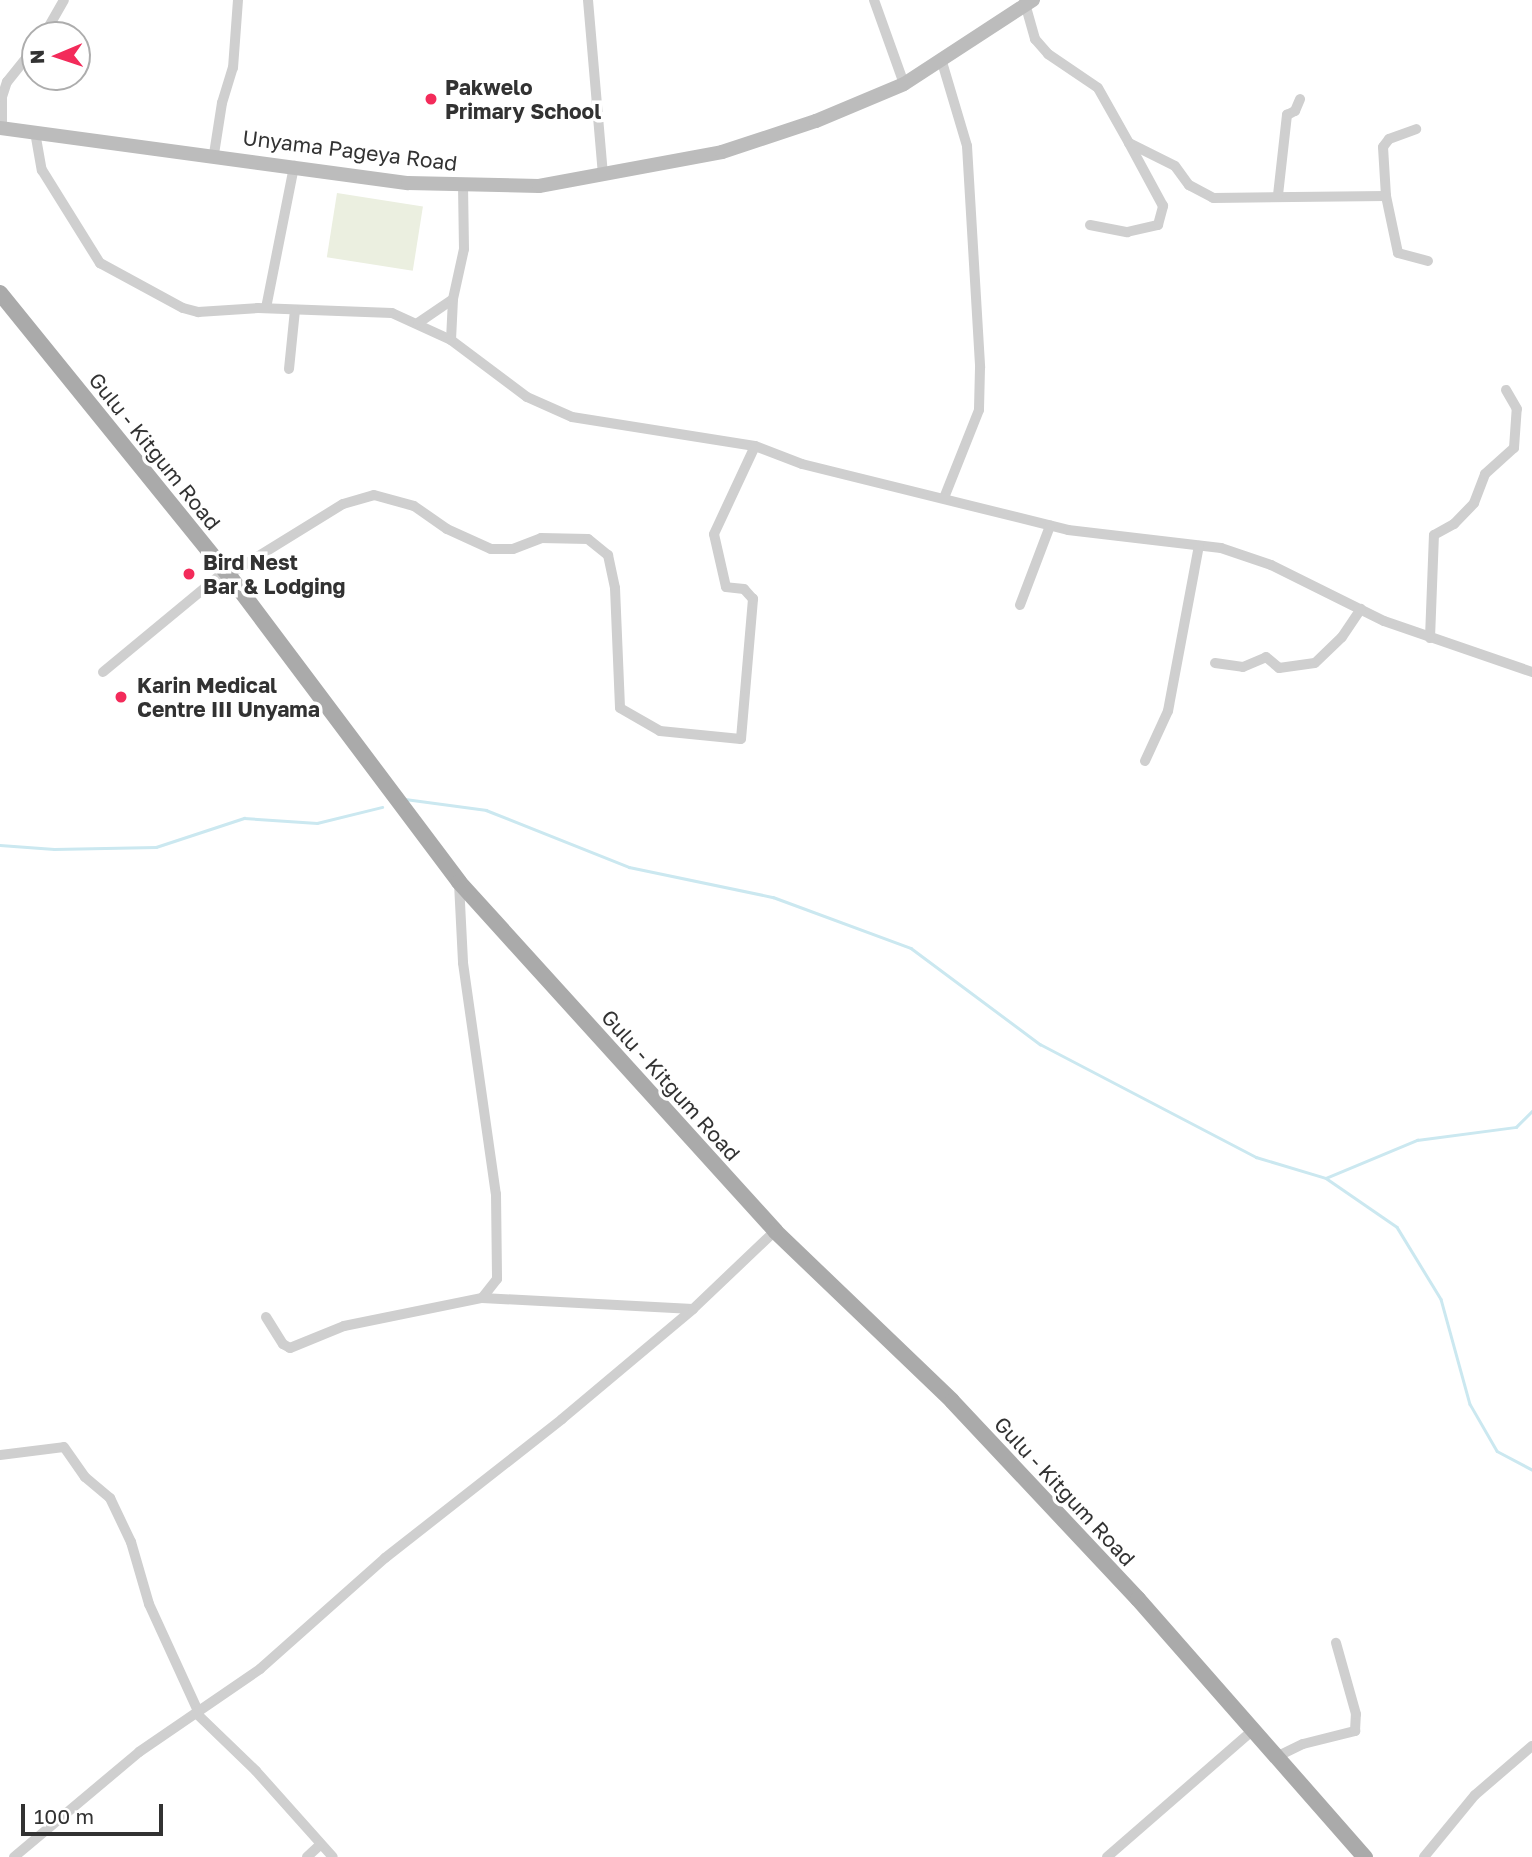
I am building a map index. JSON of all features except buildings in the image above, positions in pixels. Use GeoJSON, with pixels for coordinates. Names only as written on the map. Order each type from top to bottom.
{"type":"FeatureCollection","features":[{"type":"Feature","properties":{"kind":"main road","name":"Gulu - Kitgum Road"},"geometry":{"type":"LineString","coordinates":[[0,293],[226,573],[459,882],[775,1231],[952,1401],[1138,1599],[1274,1758],[1365,1857]]}},
{"type":"Feature","properties":{"kind":"street"},"geometry":{"type":"LineString","coordinates":[[52,21],[64,0]]}},
{"type":"Feature","properties":{"kind":"street"},"geometry":{"type":"LineString","coordinates":[[214,154],[222,103],[233,68],[238,0]]}},
{"type":"Feature","properties":{"kind":"street"},"geometry":{"type":"LineString","coordinates":[[588,0],[603,174]]}},
{"type":"Feature","properties":{"kind":"street"},"geometry":{"type":"LineString","coordinates":[[874,0],[904,84]]}},
{"type":"Feature","properties":{"kind":"street"},"geometry":{"type":"LineString","coordinates":[[1027,2],[1035,39],[1048,54],[1098,88],[1163,206],[1158,225],[1127,232],[1090,225]]}},
{"type":"Feature","properties":{"kind":"street","name":"Unyama Pageya Road"},"geometry":{"type":"LineString","coordinates":[[1,128],[214,154],[408,183],[539,186],[743,147],[904,84],[943,62],[1027,2]]}},
{"type":"Feature","properties":{"kind":"street"},"geometry":{"type":"LineString","coordinates":[[943,62],[967,146],[980,368],[979,410],[944,498]]}},
{"type":"Feature","properties":{"kind":"street"},"geometry":{"type":"LineString","coordinates":[[1,128],[2,97],[7,82],[21,64]]}},
{"type":"Feature","properties":{"kind":"street"},"geometry":{"type":"LineString","coordinates":[[1278,195],[1287,116],[1295,111],[1300,99]]}},
{"type":"Feature","properties":{"kind":"street"},"geometry":{"type":"LineString","coordinates":[[1416,129],[1389,139],[1383,147],[1386,196],[1398,253],[1429,261]]}},
{"type":"Feature","properties":{"kind":"street"},"geometry":{"type":"LineString","coordinates":[[36,132],[42,170],[100,263],[192,311],[266,309],[392,313],[452,340],[527,397],[572,417],[755,446],[802,464],[1050,527],[1199,546],[1271,565],[1360,609],[1430,638],[1532,672]]}},
{"type":"Feature","properties":{"kind":"street"},"geometry":{"type":"LineString","coordinates":[[1129,144],[1175,166],[1189,185],[1213,198],[1278,195],[1386,196]]}},
{"type":"Feature","properties":{"kind":"street"},"geometry":{"type":"LineString","coordinates":[[266,309],[294,166]]}},
{"type":"Feature","properties":{"kind":"street"},"geometry":{"type":"LineString","coordinates":[[452,340],[453,299],[464,249],[463,186]]}},
{"type":"Feature","properties":{"kind":"street"},"geometry":{"type":"LineString","coordinates":[[418,323],[453,299]]}},
{"type":"Feature","properties":{"kind":"street"},"geometry":{"type":"LineString","coordinates":[[289,369],[295,310]]}},
{"type":"Feature","properties":{"kind":"street"},"geometry":{"type":"LineString","coordinates":[[1430,638],[1434,535],[1467,510],[1485,474],[1514,448],[1517,409],[1506,390]]}},
{"type":"Feature","properties":{"kind":"street"},"geometry":{"type":"LineString","coordinates":[[103,672],[226,573],[343,504],[373,495],[414,506],[447,529],[491,549],[513,549],[541,538],[588,539],[608,555],[615,588],[620,708],[660,731],[741,739],[753,599],[744,589],[726,587],[714,534],[755,446]]}},
{"type":"Feature","properties":{"kind":"street"},"geometry":{"type":"LineString","coordinates":[[1020,605],[1050,527]]}},
{"type":"Feature","properties":{"kind":"street"},"geometry":{"type":"LineString","coordinates":[[1145,761],[1168,710],[1199,546]]}},
{"type":"Feature","properties":{"kind":"street"},"geometry":{"type":"LineString","coordinates":[[1215,663],[1242,667],[1266,657],[1279,668],[1315,663],[1342,637],[1360,609]]}},
{"type":"Feature","properties":{"kind":"street"},"geometry":{"type":"LineString","coordinates":[[459,882],[463,963],[496,1194],[496,1279],[482,1298]]}},
{"type":"Feature","properties":{"kind":"street"},"geometry":{"type":"LineString","coordinates":[[15,1857],[139,1752],[260,1669],[385,1558],[562,1419],[693,1309],[775,1231]]}},
{"type":"Feature","properties":{"kind":"street"},"geometry":{"type":"LineString","coordinates":[[266,1317],[290,1348],[344,1326],[482,1298],[693,1309]]}},
{"type":"Feature","properties":{"kind":"street"},"geometry":{"type":"LineString","coordinates":[[0,1455],[64,1447],[85,1478],[110,1498],[131,1542],[149,1604],[198,1714],[256,1772],[332,1857]]}},
{"type":"Feature","properties":{"kind":"street"},"geometry":{"type":"LineString","coordinates":[[1274,1758],[1303,1744],[1353,1734],[1357,1718],[1336,1643]]}},
{"type":"Feature","properties":{"kind":"street"},"geometry":{"type":"LineString","coordinates":[[1107,1857],[1252,1731]]}},
{"type":"Feature","properties":{"kind":"street"},"geometry":{"type":"LineString","coordinates":[[1424,1857],[1475,1795],[1532,1746]]}},
{"type":"Feature","properties":{"kind":"street"},"geometry":{"type":"LineString","coordinates":[[307,1857],[320,1845]]}},
{"type":"Feature","properties":{"kind":"shaded area"},"geometry":{"type":"Polygon","coordinates":[[[337,193],[423,207],[413,271],[327,257],[337,193]]]}},
{"type":"Feature","properties":{"kind":"waterway"},"geometry":{"type":"LineString","coordinates":[[405,799],[486,810],[629,867],[773,897],[911,948],[1040,1044],[1256,1157],[1326,1178],[1417,1140],[1516,1127],[1532,1111]]}},
{"type":"Feature","properties":{"kind":"waterway"},"geometry":{"type":"LineString","coordinates":[[0,845],[54,849],[156,847],[244,818],[317,823],[382,807]]}},
{"type":"Feature","properties":{"kind":"waterway"},"geometry":{"type":"LineString","coordinates":[[1326,1178],[1397,1227],[1441,1299],[1470,1404],[1497,1451],[1532,1470]]}},
{"type":"Feature","properties":{"kind":"place","name":"Pakwelo Primary School"},"geometry":{"type":"Point","coordinates":[431,99]}},
{"type":"Feature","properties":{"kind":"place","name":"Bird Nest Bar & Lodging"},"geometry":{"type":"Point","coordinates":[189,574]}},
{"type":"Feature","properties":{"kind":"place","name":"Karin Medical Centre III Unyama"},"geometry":{"type":"Point","coordinates":[121,697]}}]}
